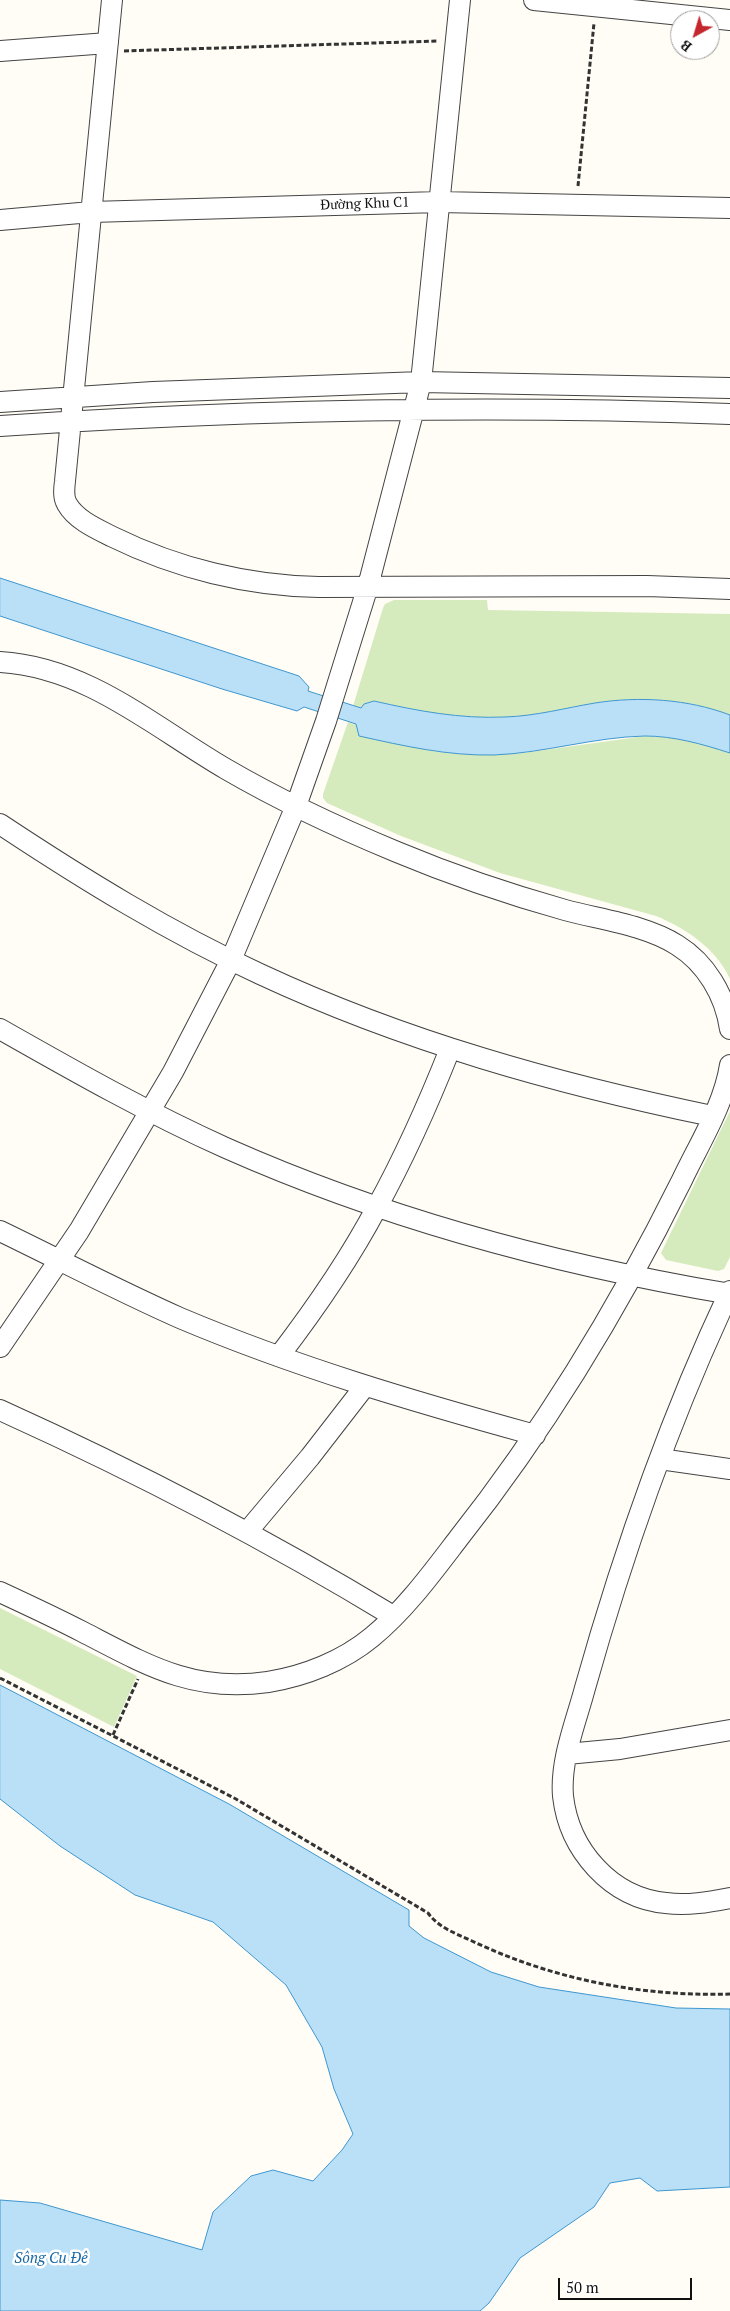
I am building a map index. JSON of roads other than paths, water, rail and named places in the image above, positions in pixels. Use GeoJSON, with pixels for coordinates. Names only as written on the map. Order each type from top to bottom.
{"type":"FeatureCollection","features":[{"type":"Feature","properties":{"kind":"street"},"geometry":{"type":"LineString","coordinates":[[112,0],[116,47],[91,212],[65,481],[65,498],[72,510],[97,529],[157,556],[221,575],[270,584],[301,587],[647,586],[730,589]]}},
{"type":"Feature","properties":{"kind":"street"},"geometry":{"type":"LineString","coordinates":[[0,1347],[60,1260],[151,1112],[231,960],[296,806],[326,721],[368,586],[416,409],[421,382],[460,0]]}},
{"type":"Feature","properties":{"kind":"street"},"geometry":{"type":"LineString","coordinates":[[534,0],[730,20]]}},
{"type":"Feature","properties":{"kind":"street"},"geometry":{"type":"LineString","coordinates":[[0,51],[116,47]]}},
{"type":"Feature","properties":{"kind":"street","name":"Đường Khu C1"},"geometry":{"type":"LineString","coordinates":[[0,220],[91,212],[439,202],[730,208]]}},
{"type":"Feature","properties":{"kind":"street"},"geometry":{"type":"LineString","coordinates":[[0,402],[74,396],[235,388],[421,382],[730,388]]}},
{"type":"Feature","properties":{"kind":"street"},"geometry":{"type":"LineString","coordinates":[[0,426],[237,413],[416,409],[730,414]]}},
{"type":"Feature","properties":{"kind":"street"},"geometry":{"type":"LineString","coordinates":[[0,662],[36,667],[87,684],[225,768],[296,806],[374,842],[467,880],[666,939],[692,957],[714,983],[726,1011],[730,1028]]}},
{"type":"Feature","properties":{"kind":"street"},"geometry":{"type":"LineString","coordinates":[[0,824],[98,887],[231,960],[342,1009],[450,1049],[514,1070],[712,1116]]}},
{"type":"Feature","properties":{"kind":"street"},"geometry":{"type":"LineString","coordinates":[[0,1029],[151,1112],[265,1165],[378,1207],[498,1244],[633,1276],[730,1293],[660,1459],[616,1589],[567,1754],[563,1782],[566,1811],[575,1838],[590,1862],[600,1872],[625,1890],[657,1902],[691,1904],[730,1898]]}},
{"type":"Feature","properties":{"kind":"street"},"geometry":{"type":"LineString","coordinates":[[279,1356],[343,1266],[378,1207],[450,1049]]}},
{"type":"Feature","properties":{"kind":"street"},"geometry":{"type":"LineString","coordinates":[[0,1592],[156,1669],[186,1679],[215,1684],[270,1682],[315,1669],[358,1647],[393,1616],[431,1573],[490,1499],[586,1357],[633,1276],[712,1116],[724,1088],[730,1065]]}},
{"type":"Feature","properties":{"kind":"street"},"geometry":{"type":"LineString","coordinates":[[0,1231],[172,1314],[279,1356],[365,1386],[535,1435]]}},
{"type":"Feature","properties":{"kind":"street"},"geometry":{"type":"LineString","coordinates":[[247,1532],[310,1457],[365,1386]]}},
{"type":"Feature","properties":{"kind":"street"},"geometry":{"type":"LineString","coordinates":[[0,1410],[114,1463],[247,1532],[393,1616]]}},
{"type":"Feature","properties":{"kind":"street"},"geometry":{"type":"LineString","coordinates":[[660,1459],[730,1469]]}},
{"type":"Feature","properties":{"kind":"street"},"geometry":{"type":"LineString","coordinates":[[567,1754],[620,1749],[730,1730]]}},
{"type":"Feature","properties":{"kind":"water"},"geometry":{"type":"Polygon","coordinates":[[[0,578],[299,676],[309,687],[308,691],[361,708],[364,704],[374,701],[439,714],[505,717],[612,701],[663,700],[680,702],[730,715],[730,753],[688,741],[667,737],[645,736],[607,739],[513,754],[477,755],[426,750],[359,736],[356,724],[304,707],[297,711],[222,689],[0,616],[0,578]]]}},
{"type":"Feature","properties":{"kind":"water","name":"Sông Cu Đê"},"geometry":{"type":"Polygon","coordinates":[[[0,1685],[229,1804],[409,1910],[409,1926],[424,1938],[491,1972],[539,1987],[676,2008],[730,2009],[730,2187],[657,2191],[640,2178],[610,2183],[594,2207],[520,2258],[489,2303],[480,2311],[0,2311],[0,2200],[40,2203],[202,2250],[213,2212],[251,2176],[273,2170],[313,2181],[342,2150],[353,2134],[334,2089],[322,2047],[286,1985],[213,1922],[135,1895],[60,1846],[0,1799],[0,1685]]]}}]}
